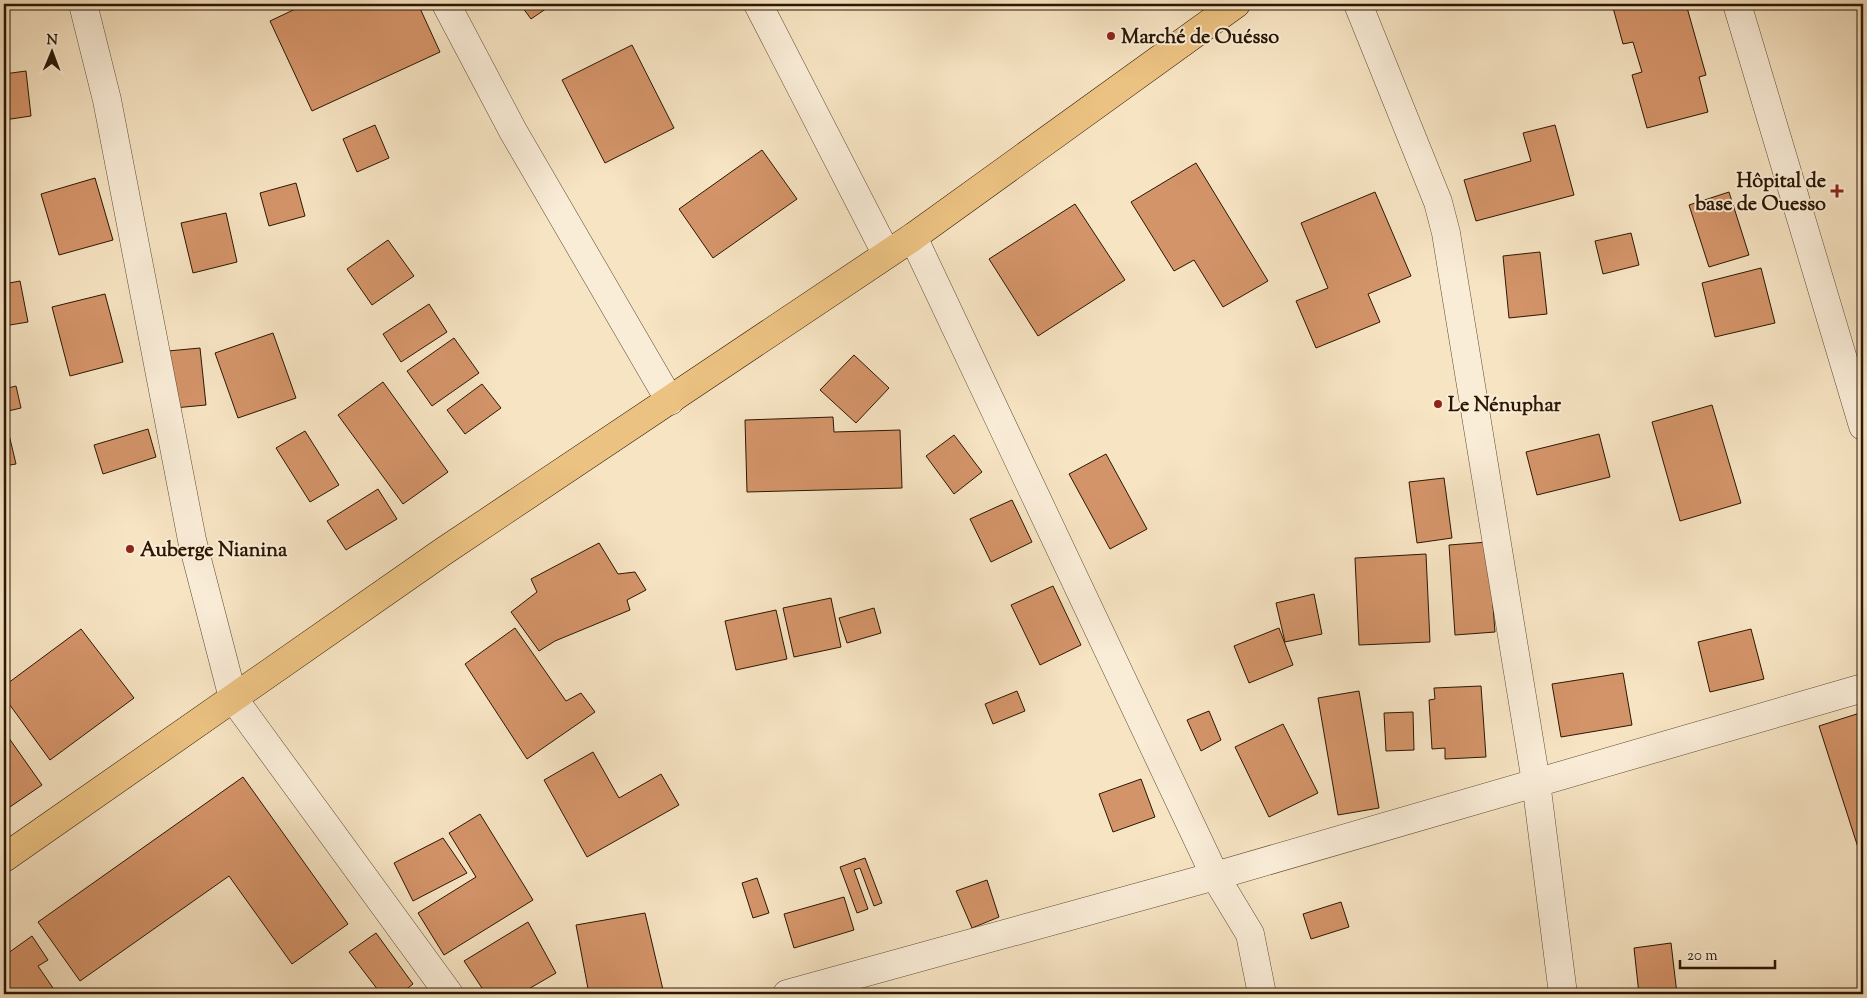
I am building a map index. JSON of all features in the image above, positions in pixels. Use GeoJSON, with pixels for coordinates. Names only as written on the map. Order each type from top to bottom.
{"type":"FeatureCollection","features":[{"type":"Feature","properties":{"kind":"highway"},"geometry":{"type":"LineString","coordinates":[[4,858],[444,551],[886,253],[913,237],[1236,4]]}},
{"type":"Feature","properties":{"kind":"street"},"geometry":{"type":"LineString","coordinates":[[83,4],[106,100],[192,540],[234,698],[449,994]]}},
{"type":"Feature","properties":{"kind":"street"},"geometry":{"type":"LineString","coordinates":[[446,4],[513,131],[670,400]]}},
{"type":"Feature","properties":{"kind":"street"},"geometry":{"type":"LineString","coordinates":[[758,4],[886,253]]}},
{"type":"Feature","properties":{"kind":"street"},"geometry":{"type":"LineString","coordinates":[[1358,4],[1438,202],[1446,233],[1536,782],[1563,994]]}},
{"type":"Feature","properties":{"kind":"street"},"geometry":{"type":"LineString","coordinates":[[1736,4],[1863,426]]}},
{"type":"Feature","properties":{"kind":"street"},"geometry":{"type":"LineString","coordinates":[[913,237],[1214,876],[1250,934],[1262,994]]}},
{"type":"Feature","properties":{"kind":"street"},"geometry":{"type":"LineString","coordinates":[[787,994],[1214,876],[1863,688]]}},
{"type":"Feature","properties":{"kind":"building"},"geometry":{"type":"Polygon","coordinates":[[[306,4],[418,4],[440,52],[312,111],[270,21],[306,4]]]}},
{"type":"Feature","properties":{"kind":"building"},"geometry":{"type":"Polygon","coordinates":[[[520,4],[553,4],[531,19],[520,4]]]}},
{"type":"Feature","properties":{"kind":"building"},"geometry":{"type":"Polygon","coordinates":[[[1612,4],[1686,4],[1706,75],[1699,77],[1708,112],[1647,128],[1632,75],[1642,72],[1633,42],[1623,44],[1612,4]]]}},
{"type":"Feature","properties":{"kind":"building"},"geometry":{"type":"Polygon","coordinates":[[[632,45],[674,128],[605,163],[562,80],[632,45]]]}},
{"type":"Feature","properties":{"kind":"building"},"geometry":{"type":"Polygon","coordinates":[[[26,71],[31,116],[4,120],[4,74],[26,71]]]}},
{"type":"Feature","properties":{"kind":"building"},"geometry":{"type":"Polygon","coordinates":[[[375,125],[389,158],[357,172],[343,139],[375,125]]]}},
{"type":"Feature","properties":{"kind":"building"},"geometry":{"type":"Polygon","coordinates":[[[1555,125],[1574,195],[1476,221],[1464,180],[1531,161],[1523,133],[1555,125]]]}},
{"type":"Feature","properties":{"kind":"building"},"geometry":{"type":"Polygon","coordinates":[[[762,150],[797,199],[713,258],[679,209],[762,150]]]}},
{"type":"Feature","properties":{"kind":"building"},"geometry":{"type":"Polygon","coordinates":[[[1196,163],[1268,281],[1223,307],[1194,260],[1174,271],[1131,202],[1196,163]]]}},
{"type":"Feature","properties":{"kind":"building"},"geometry":{"type":"Polygon","coordinates":[[[95,178],[113,240],[59,255],[41,194],[95,178]]]}},
{"type":"Feature","properties":{"kind":"building"},"geometry":{"type":"Polygon","coordinates":[[[296,183],[305,216],[269,226],[260,193],[296,183]]]}},
{"type":"Feature","properties":{"kind":"building"},"geometry":{"type":"Polygon","coordinates":[[[1375,192],[1411,276],[1368,294],[1380,322],[1316,348],[1296,301],[1328,288],[1301,223],[1375,192]]]}},
{"type":"Feature","properties":{"kind":"building"},"geometry":{"type":"Polygon","coordinates":[[[1729,192],[1749,255],[1709,267],[1689,205],[1729,192]]]}},
{"type":"Feature","properties":{"kind":"building"},"geometry":{"type":"Polygon","coordinates":[[[1075,204],[1125,280],[1038,336],[989,259],[1075,204]]]}},
{"type":"Feature","properties":{"kind":"building"},"geometry":{"type":"Polygon","coordinates":[[[226,213],[237,262],[193,273],[181,223],[226,213]]]}},
{"type":"Feature","properties":{"kind":"building"},"geometry":{"type":"Polygon","coordinates":[[[1631,233],[1639,265],[1603,274],[1595,241],[1631,233]]]}},
{"type":"Feature","properties":{"kind":"building"},"geometry":{"type":"Polygon","coordinates":[[[388,240],[414,276],[372,305],[347,269],[388,240]]]}},
{"type":"Feature","properties":{"kind":"building"},"geometry":{"type":"Polygon","coordinates":[[[1540,252],[1547,314],[1509,318],[1503,256],[1540,252]]]}},
{"type":"Feature","properties":{"kind":"building"},"geometry":{"type":"Polygon","coordinates":[[[1761,268],[1775,323],[1715,337],[1702,283],[1761,268]]]}},
{"type":"Feature","properties":{"kind":"building"},"geometry":{"type":"Polygon","coordinates":[[[20,281],[28,322],[4,326],[4,284],[20,281]]]}},
{"type":"Feature","properties":{"kind":"building"},"geometry":{"type":"Polygon","coordinates":[[[105,294],[123,362],[70,376],[52,307],[105,294]]]}},
{"type":"Feature","properties":{"kind":"building"},"geometry":{"type":"Polygon","coordinates":[[[429,304],[447,332],[401,362],[383,334],[429,304]]]}},
{"type":"Feature","properties":{"kind":"building"},"geometry":{"type":"Polygon","coordinates":[[[273,333],[296,398],[238,418],[215,353],[273,333]]]}},
{"type":"Feature","properties":{"kind":"building"},"geometry":{"type":"Polygon","coordinates":[[[454,338],[479,373],[432,406],[407,371],[454,338]]]}},
{"type":"Feature","properties":{"kind":"building"},"geometry":{"type":"Polygon","coordinates":[[[200,348],[206,405],[174,408],[168,351],[200,348]]]}},
{"type":"Feature","properties":{"kind":"building"},"geometry":{"type":"Polygon","coordinates":[[[854,355],[889,388],[856,423],[820,390],[854,355]]]}},
{"type":"Feature","properties":{"kind":"building"},"geometry":{"type":"Polygon","coordinates":[[[383,382],[448,472],[403,504],[338,415],[383,382]]]}},
{"type":"Feature","properties":{"kind":"building"},"geometry":{"type":"Polygon","coordinates":[[[482,384],[501,408],[465,434],[447,410],[482,384]]]}},
{"type":"Feature","properties":{"kind":"building"},"geometry":{"type":"Polygon","coordinates":[[[16,386],[21,408],[4,412],[4,389],[16,386]]]}},
{"type":"Feature","properties":{"kind":"building"},"geometry":{"type":"Polygon","coordinates":[[[1712,405],[1741,503],[1680,521],[1652,422],[1712,405]]]}},
{"type":"Feature","properties":{"kind":"building"},"geometry":{"type":"Polygon","coordinates":[[[833,417],[834,432],[900,430],[902,488],[747,492],[745,420],[833,417]]]}},
{"type":"Feature","properties":{"kind":"building"},"geometry":{"type":"Polygon","coordinates":[[[6,422],[16,464],[4,466],[4,423],[6,422]]]}},
{"type":"Feature","properties":{"kind":"building"},"geometry":{"type":"Polygon","coordinates":[[[148,429],[156,457],[103,474],[94,445],[148,429]]]}},
{"type":"Feature","properties":{"kind":"building"},"geometry":{"type":"Polygon","coordinates":[[[305,431],[339,485],[310,502],[276,448],[305,431]]]}},
{"type":"Feature","properties":{"kind":"building"},"geometry":{"type":"Polygon","coordinates":[[[1599,434],[1610,477],[1537,495],[1526,452],[1599,434]]]}},
{"type":"Feature","properties":{"kind":"building"},"geometry":{"type":"Polygon","coordinates":[[[954,435],[982,472],[954,494],[926,456],[954,435]]]}},
{"type":"Feature","properties":{"kind":"building"},"geometry":{"type":"Polygon","coordinates":[[[1106,454],[1147,529],[1110,549],[1069,474],[1106,454]]]}},
{"type":"Feature","properties":{"kind":"building"},"geometry":{"type":"Polygon","coordinates":[[[1444,478],[1452,538],[1417,543],[1409,482],[1444,478]]]}},
{"type":"Feature","properties":{"kind":"building"},"geometry":{"type":"Polygon","coordinates":[[[378,489],[397,519],[346,550],[327,521],[378,489]]]}},
{"type":"Feature","properties":{"kind":"building"},"geometry":{"type":"Polygon","coordinates":[[[1012,500],[1032,542],[991,562],[970,519],[1012,500]]]}},
{"type":"Feature","properties":{"kind":"building"},"geometry":{"type":"Polygon","coordinates":[[[1488,542],[1495,632],[1455,635],[1449,545],[1488,542]]]}},
{"type":"Feature","properties":{"kind":"building"},"geometry":{"type":"Polygon","coordinates":[[[599,543],[618,574],[635,572],[646,590],[627,600],[630,610],[555,641],[539,651],[511,612],[537,592],[531,579],[599,543]]]}},
{"type":"Feature","properties":{"kind":"building"},"geometry":{"type":"Polygon","coordinates":[[[1426,554],[1430,642],[1359,645],[1355,558],[1426,554]]]}},
{"type":"Feature","properties":{"kind":"building"},"geometry":{"type":"Polygon","coordinates":[[[1053,586],[1081,645],[1040,665],[1011,605],[1053,586]]]}},
{"type":"Feature","properties":{"kind":"building"},"geometry":{"type":"Polygon","coordinates":[[[1314,594],[1322,634],[1285,642],[1276,603],[1314,594]]]}},
{"type":"Feature","properties":{"kind":"building"},"geometry":{"type":"Polygon","coordinates":[[[831,598],[841,647],[794,657],[783,608],[831,598]]]}},
{"type":"Feature","properties":{"kind":"building"},"geometry":{"type":"Polygon","coordinates":[[[874,608],[881,633],[847,643],[839,618],[874,608]]]}},
{"type":"Feature","properties":{"kind":"building"},"geometry":{"type":"Polygon","coordinates":[[[776,610],[787,659],[736,670],[725,621],[776,610]]]}},
{"type":"Feature","properties":{"kind":"building"},"geometry":{"type":"Polygon","coordinates":[[[515,628],[566,701],[581,693],[595,712],[527,759],[465,664],[515,628]]]}},
{"type":"Feature","properties":{"kind":"building"},"geometry":{"type":"Polygon","coordinates":[[[1279,628],[1293,665],[1249,683],[1234,646],[1279,628]]]}},
{"type":"Feature","properties":{"kind":"building"},"geometry":{"type":"Polygon","coordinates":[[[81,629],[134,698],[50,760],[4,697],[4,686],[81,629]]]}},
{"type":"Feature","properties":{"kind":"building"},"geometry":{"type":"Polygon","coordinates":[[[1751,629],[1764,679],[1710,692],[1698,642],[1751,629]]]}},
{"type":"Feature","properties":{"kind":"building"},"geometry":{"type":"Polygon","coordinates":[[[1623,673],[1632,725],[1561,737],[1552,684],[1623,673]]]}},
{"type":"Feature","properties":{"kind":"building"},"geometry":{"type":"Polygon","coordinates":[[[1481,686],[1486,757],[1445,759],[1445,748],[1432,749],[1429,700],[1435,699],[1434,688],[1481,686]]]}},
{"type":"Feature","properties":{"kind":"building"},"geometry":{"type":"Polygon","coordinates":[[[1017,691],[1025,711],[993,724],[985,704],[1017,691]]]}},
{"type":"Feature","properties":{"kind":"building"},"geometry":{"type":"Polygon","coordinates":[[[1359,691],[1379,808],[1338,815],[1318,698],[1359,691]]]}},
{"type":"Feature","properties":{"kind":"building"},"geometry":{"type":"Polygon","coordinates":[[[1209,711],[1221,740],[1201,751],[1187,720],[1209,711]]]}},
{"type":"Feature","properties":{"kind":"building"},"geometry":{"type":"Polygon","coordinates":[[[1413,712],[1414,750],[1386,751],[1384,713],[1413,712]]]}},
{"type":"Feature","properties":{"kind":"building"},"geometry":{"type":"Polygon","coordinates":[[[1863,712],[1863,863],[1819,726],[1863,712]]]}},
{"type":"Feature","properties":{"kind":"building"},"geometry":{"type":"Polygon","coordinates":[[[1283,724],[1318,793],[1269,817],[1235,747],[1283,724]]]}},
{"type":"Feature","properties":{"kind":"building"},"geometry":{"type":"Polygon","coordinates":[[[4,731],[42,785],[4,811],[4,731]]]}},
{"type":"Feature","properties":{"kind":"building"},"geometry":{"type":"Polygon","coordinates":[[[593,752],[619,798],[661,774],[679,805],[587,857],[544,780],[593,752]]]}},
{"type":"Feature","properties":{"kind":"building"},"geometry":{"type":"Polygon","coordinates":[[[243,777],[348,924],[292,964],[229,876],[80,981],[38,922],[243,777]]]}},
{"type":"Feature","properties":{"kind":"building"},"geometry":{"type":"Polygon","coordinates":[[[1141,779],[1155,817],[1113,832],[1099,794],[1141,779]]]}},
{"type":"Feature","properties":{"kind":"building"},"geometry":{"type":"Polygon","coordinates":[[[480,814],[533,900],[444,955],[418,913],[476,877],[449,833],[480,814]]]}},
{"type":"Feature","properties":{"kind":"building"},"geometry":{"type":"Polygon","coordinates":[[[443,838],[467,873],[413,901],[394,863],[443,838]]]}},
{"type":"Feature","properties":{"kind":"building"},"geometry":{"type":"Polygon","coordinates":[[[865,858],[882,903],[874,906],[860,868],[854,870],[868,909],[857,913],[840,867],[865,858]]]}},
{"type":"Feature","properties":{"kind":"building"},"geometry":{"type":"Polygon","coordinates":[[[757,878],[769,913],[753,918],[742,883],[757,878]]]}},
{"type":"Feature","properties":{"kind":"building"},"geometry":{"type":"Polygon","coordinates":[[[987,880],[999,917],[972,928],[956,891],[987,880]]]}},
{"type":"Feature","properties":{"kind":"building"},"geometry":{"type":"Polygon","coordinates":[[[844,897],[854,930],[794,948],[784,914],[844,897]]]}},
{"type":"Feature","properties":{"kind":"building"},"geometry":{"type":"Polygon","coordinates":[[[1341,902],[1349,927],[1311,939],[1303,914],[1341,902]]]}},
{"type":"Feature","properties":{"kind":"building"},"geometry":{"type":"Polygon","coordinates":[[[645,913],[664,994],[589,994],[576,925],[645,913]]]}},
{"type":"Feature","properties":{"kind":"building"},"geometry":{"type":"Polygon","coordinates":[[[528,922],[556,973],[520,994],[486,994],[464,961],[528,922]]]}},
{"type":"Feature","properties":{"kind":"building"},"geometry":{"type":"Polygon","coordinates":[[[376,933],[413,984],[400,994],[381,994],[349,952],[376,933]]]}},
{"type":"Feature","properties":{"kind":"building"},"geometry":{"type":"Polygon","coordinates":[[[32,936],[48,960],[38,966],[53,988],[44,994],[5,994],[4,956],[32,936]]]}},
{"type":"Feature","properties":{"kind":"building"},"geometry":{"type":"Polygon","coordinates":[[[1671,943],[1677,994],[1639,994],[1634,948],[1671,943]]]}},
{"type":"Feature","properties":{"kind":"place","name":"Marché de Ouésso"},"geometry":{"type":"Point","coordinates":[1111,36]}},
{"type":"Feature","properties":{"kind":"place","name":"Hôpital de base de Ouesso"},"geometry":{"type":"Point","coordinates":[1837,191]}},
{"type":"Feature","properties":{"kind":"place","name":"Le Nénuphar"},"geometry":{"type":"Point","coordinates":[1438,404]}},
{"type":"Feature","properties":{"kind":"place","name":"Auberge Nianina"},"geometry":{"type":"Point","coordinates":[130,549]}}]}
